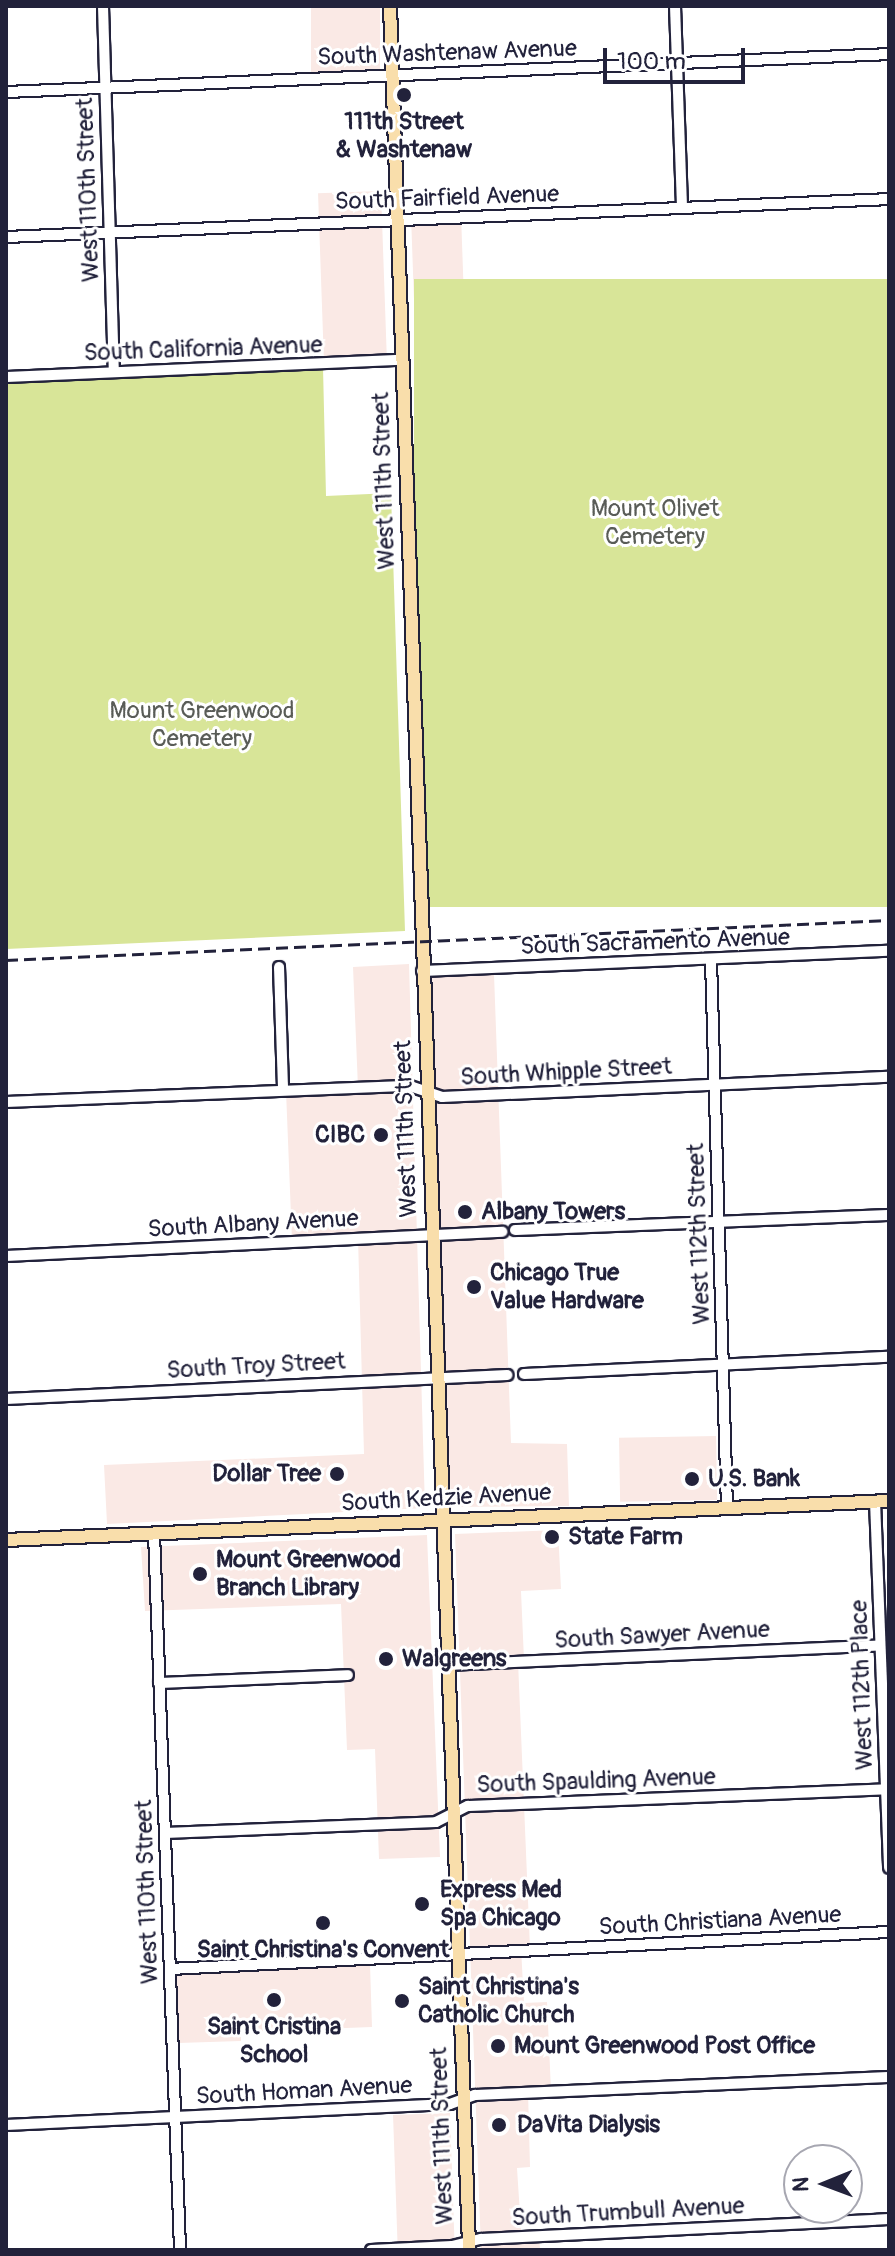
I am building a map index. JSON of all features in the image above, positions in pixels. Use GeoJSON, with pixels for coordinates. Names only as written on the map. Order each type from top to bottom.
{"type":"FeatureCollection","features":[{"type":"Feature","properties":{"kind":"main road","name":"West 111th Street"},"geometry":{"type":"LineString","coordinates":[[390,6],[468,2246]]}},
{"type":"Feature","properties":{"kind":"main road","name":"South Kedzie Avenue"},"geometry":{"type":"LineString","coordinates":[[6,1540],[889,1501]]}},
{"type":"Feature","properties":{"kind":"street","name":"West 110th Street"},"geometry":{"type":"LineString","coordinates":[[103,6],[114,372]]}},
{"type":"Feature","properties":{"kind":"street"},"geometry":{"type":"LineString","coordinates":[[675,6],[682,208]]}},
{"type":"Feature","properties":{"kind":"street","name":"South Washtenaw Avenue"},"geometry":{"type":"LineString","coordinates":[[6,92],[889,54]]}},
{"type":"Feature","properties":{"kind":"street","name":"South Fairfield Avenue"},"geometry":{"type":"LineString","coordinates":[[6,237],[889,199]]}},
{"type":"Feature","properties":{"kind":"street","name":"South California Avenue"},"geometry":{"type":"LineString","coordinates":[[6,377],[402,360]]}},
{"type":"Feature","properties":{"kind":"street","name":"South Sacramento Avenue"},"geometry":{"type":"LineString","coordinates":[[422,971],[889,951]]}},
{"type":"Feature","properties":{"kind":"street","name":"West 112th Street"},"geometry":{"type":"LineString","coordinates":[[711,960],[727,1508]]}},
{"type":"Feature","properties":{"kind":"street"},"geometry":{"type":"LineString","coordinates":[[279,967],[283,1090]]}},
{"type":"Feature","properties":{"kind":"street","name":"South Whipple Street"},"geometry":{"type":"LineString","coordinates":[[6,1102],[410,1086],[442,1097],[889,1077]]}},
{"type":"Feature","properties":{"kind":"street"},"geometry":{"type":"LineString","coordinates":[[515,1230],[889,1215]]}},
{"type":"Feature","properties":{"kind":"street","name":"South Albany Avenue"},"geometry":{"type":"LineString","coordinates":[[6,1256],[502,1232]]}},
{"type":"Feature","properties":{"kind":"street"},"geometry":{"type":"LineString","coordinates":[[524,1374],[889,1357]]}},
{"type":"Feature","properties":{"kind":"street","name":"South Troy Street"},"geometry":{"type":"LineString","coordinates":[[6,1399],[507,1375]]}},
{"type":"Feature","properties":{"kind":"street","name":"West 112th Place"},"geometry":{"type":"LineString","coordinates":[[875,1501],[889,1868]]}},
{"type":"Feature","properties":{"kind":"street","name":"West 110th Street"},"geometry":{"type":"LineString","coordinates":[[154,1533],[180,2250]]}},
{"type":"Feature","properties":{"kind":"street","name":"South Sawyer Avenue"},"geometry":{"type":"LineString","coordinates":[[447,1665],[880,1645]]}},
{"type":"Feature","properties":{"kind":"street"},"geometry":{"type":"LineString","coordinates":[[159,1683],[348,1675]]}},
{"type":"Feature","properties":{"kind":"street","name":"South Spaulding Avenue"},"geometry":{"type":"LineString","coordinates":[[165,1833],[436,1822],[468,1806],[888,1789]]}},
{"type":"Feature","properties":{"kind":"street","name":"South Christiana Avenue"},"geometry":{"type":"LineString","coordinates":[[170,1969],[889,1932]]}},
{"type":"Feature","properties":{"kind":"street","name":"South Homan Avenue"},"geometry":{"type":"LineString","coordinates":[[6,2125],[436,2105],[463,2099],[889,2077]]}},
{"type":"Feature","properties":{"kind":"street","name":"South Trumbull Avenue"},"geometry":{"type":"LineString","coordinates":[[371,2250],[889,2219]]}},
{"type":"Feature","properties":{"kind":"shaded area"},"geometry":{"type":"Polygon","coordinates":[[[311,6],[380,6],[380,72],[311,72],[311,6]]]}},
{"type":"Feature","properties":{"kind":"shaded area"},"geometry":{"type":"Polygon","coordinates":[[[381,191],[387,366],[324,368],[318,193],[381,191]]]}},
{"type":"Feature","properties":{"kind":"shaded area"},"geometry":{"type":"Polygon","coordinates":[[[461,214],[464,296],[414,298],[411,216],[461,214]]]}},
{"type":"Feature","properties":{"kind":"shaded area"},"geometry":{"type":"Polygon","coordinates":[[[409,964],[425,1508],[107,1524],[104,1465],[364,1454],[358,1238],[292,1241],[286,1091],[358,1088],[353,967],[409,964]]]}},
{"type":"Feature","properties":{"kind":"shaded area"},"geometry":{"type":"Polygon","coordinates":[[[494,974],[511,1443],[567,1444],[569,1506],[451,1507],[432,976],[494,974]]]}},
{"type":"Feature","properties":{"kind":"shaded area"},"geometry":{"type":"Polygon","coordinates":[[[716,1436],[717,1500],[620,1502],[619,1438],[716,1436]]]}},
{"type":"Feature","properties":{"kind":"shaded area"},"geometry":{"type":"Polygon","coordinates":[[[558,1530],[561,1589],[521,1591],[524,1660],[518,1661],[530,1948],[521,1948],[524,2003],[547,2002],[551,2090],[528,2091],[530,2167],[517,2168],[521,2230],[539,2229],[540,2250],[481,2250],[455,1534],[558,1530]]]}},
{"type":"Feature","properties":{"kind":"shaded area"},"geometry":{"type":"Polygon","coordinates":[[[427,1535],[440,1857],[379,1859],[375,1749],[347,1750],[341,1604],[145,1611],[141,1547],[427,1535]]]}},
{"type":"Feature","properties":{"kind":"shaded area","name":"Saint Cristina School"},"geometry":{"type":"Polygon","coordinates":[[[370,1964],[372,2027],[241,2032],[241,2041],[178,2043],[176,1973],[370,1964]]]}},
{"type":"Feature","properties":{"kind":"shaded area"},"geometry":{"type":"Polygon","coordinates":[[[450,2113],[455,2250],[398,2250],[393,2115],[450,2113]]]}},
{"type":"Feature","properties":{"kind":"green space","name":"Mount Olivet Cemetery"},"geometry":{"type":"Polygon","coordinates":[[[414,279],[889,279],[889,907],[414,907],[414,279]]]}},
{"type":"Feature","properties":{"kind":"green space","name":"Mount Greenwood Cemetery"},"geometry":{"type":"Polygon","coordinates":[[[323,367],[326,496],[391,493],[405,931],[6,949],[6,381],[323,367]]]}},
{"type":"Feature","properties":{"kind":"railway"},"geometry":{"type":"LineString","coordinates":[[6,960],[889,920]]}},
{"type":"Feature","properties":{"kind":"place","name":"111th Street & Washtenaw"},"geometry":{"type":"Point","coordinates":[404,95]}},
{"type":"Feature","properties":{"kind":"place","name":"CIBC"},"geometry":{"type":"Point","coordinates":[381,1135]}},
{"type":"Feature","properties":{"kind":"place","name":"Albany Towers"},"geometry":{"type":"Point","coordinates":[465,1212]}},
{"type":"Feature","properties":{"kind":"place","name":"Chicago True Value Hardware"},"geometry":{"type":"Point","coordinates":[474,1287]}},
{"type":"Feature","properties":{"kind":"place","name":"Dollar Tree"},"geometry":{"type":"Point","coordinates":[337,1474]}},
{"type":"Feature","properties":{"kind":"place","name":"U.S. Bank"},"geometry":{"type":"Point","coordinates":[692,1479]}},
{"type":"Feature","properties":{"kind":"place","name":"State Farm"},"geometry":{"type":"Point","coordinates":[552,1537]}},
{"type":"Feature","properties":{"kind":"place","name":"Mount Greenwood Branch Library"},"geometry":{"type":"Point","coordinates":[200,1574]}},
{"type":"Feature","properties":{"kind":"place","name":"Walgreens"},"geometry":{"type":"Point","coordinates":[386,1659]}},
{"type":"Feature","properties":{"kind":"place","name":"Express Med Spa Chicago"},"geometry":{"type":"Point","coordinates":[422,1904]}},
{"type":"Feature","properties":{"kind":"place","name":"Saint Christina's Convent"},"geometry":{"type":"Point","coordinates":[323,1923]}},
{"type":"Feature","properties":{"kind":"place","name":"Saint Cristina School"},"geometry":{"type":"Point","coordinates":[274,2000]}},
{"type":"Feature","properties":{"kind":"place","name":"Saint Christina's Catholic Church"},"geometry":{"type":"Point","coordinates":[402,2001]}},
{"type":"Feature","properties":{"kind":"place","name":"Mount Greenwood Post Office"},"geometry":{"type":"Point","coordinates":[498,2046]}},
{"type":"Feature","properties":{"kind":"place","name":"DaVita Dialysis"},"geometry":{"type":"Point","coordinates":[499,2125]}}]}
